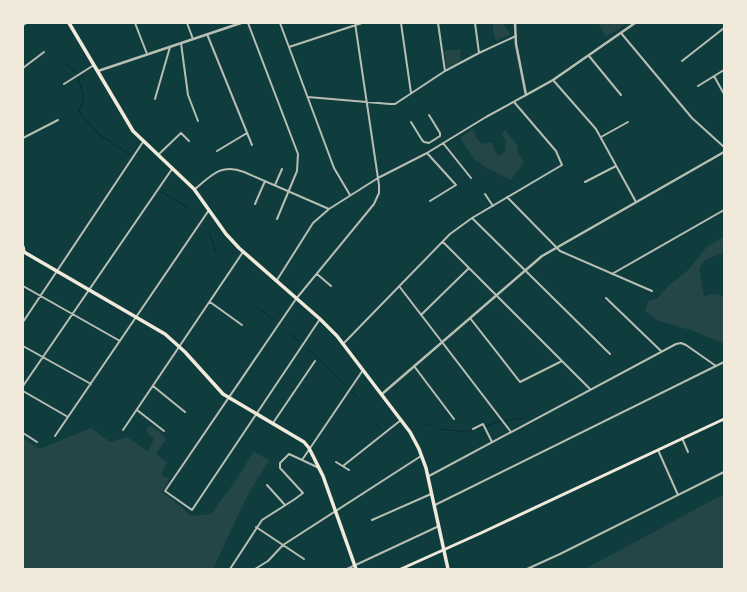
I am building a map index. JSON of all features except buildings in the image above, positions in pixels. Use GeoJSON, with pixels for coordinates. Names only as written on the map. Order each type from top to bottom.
{"type":"FeatureCollection","features":[{"type":"Feature","properties":{"kind":"main road"},"geometry":{"type":"LineString","coordinates":[[69,23],[128,125],[143,142],[194,189],[226,234],[243,252],[320,319],[343,344],[401,420],[422,455],[429,476],[448,569]]}},
{"type":"Feature","properties":{"kind":"main road"},"geometry":{"type":"LineString","coordinates":[[23,247],[23,252],[165,334],[180,346],[215,386],[229,398],[300,439],[309,448],[319,468],[356,567]]}},
{"type":"Feature","properties":{"kind":"main road"},"geometry":{"type":"LineString","coordinates":[[401,569],[724,419]]}},
{"type":"Feature","properties":{"kind":"street"},"geometry":{"type":"LineString","coordinates":[[135,23],[147,54]]}},
{"type":"Feature","properties":{"kind":"street"},"geometry":{"type":"LineString","coordinates":[[187,23],[193,39]]}},
{"type":"Feature","properties":{"kind":"street"},"geometry":{"type":"LineString","coordinates":[[97,71],[241,23]]}},
{"type":"Feature","properties":{"kind":"street"},"geometry":{"type":"LineString","coordinates":[[248,23],[298,154],[297,171],[278,219]]}},
{"type":"Feature","properties":{"kind":"street"},"geometry":{"type":"LineString","coordinates":[[280,23],[334,168],[350,195]]}},
{"type":"Feature","properties":{"kind":"street"},"geometry":{"type":"LineString","coordinates":[[289,47],[355,24],[362,23]]}},
{"type":"Feature","properties":{"kind":"street"},"geometry":{"type":"LineString","coordinates":[[401,23],[411,93]]}},
{"type":"Feature","properties":{"kind":"street"},"geometry":{"type":"LineString","coordinates":[[438,23],[445,72]]}},
{"type":"Feature","properties":{"kind":"street"},"geometry":{"type":"LineString","coordinates":[[475,23],[479,53]]}},
{"type":"Feature","properties":{"kind":"street"},"geometry":{"type":"LineString","coordinates":[[515,23],[516,44],[526,95]]}},
{"type":"Feature","properties":{"kind":"street"},"geometry":{"type":"LineString","coordinates":[[277,281],[314,223],[329,209],[378,178],[427,153],[553,80],[635,23]]}},
{"type":"Feature","properties":{"kind":"street"},"geometry":{"type":"LineString","coordinates":[[320,319],[192,510],[165,491],[296,299],[374,204],[379,193],[355,24]]}},
{"type":"Feature","properties":{"kind":"street"},"geometry":{"type":"LineString","coordinates":[[682,61],[724,28]]}},
{"type":"Feature","properties":{"kind":"street"},"geometry":{"type":"LineString","coordinates":[[621,33],[692,118],[724,147]]}},
{"type":"Feature","properties":{"kind":"street"},"geometry":{"type":"LineString","coordinates":[[207,34],[252,146]]}},
{"type":"Feature","properties":{"kind":"street"},"geometry":{"type":"LineString","coordinates":[[308,97],[393,104],[479,53],[516,36]]}},
{"type":"Feature","properties":{"kind":"street"},"geometry":{"type":"LineString","coordinates":[[181,43],[187,89],[198,121]]}},
{"type":"Feature","properties":{"kind":"street"},"geometry":{"type":"LineString","coordinates":[[155,99],[170,47]]}},
{"type":"Feature","properties":{"kind":"street"},"geometry":{"type":"LineString","coordinates":[[23,68],[44,52]]}},
{"type":"Feature","properties":{"kind":"street"},"geometry":{"type":"LineString","coordinates":[[589,56],[622,95]]}},
{"type":"Feature","properties":{"kind":"street"},"geometry":{"type":"LineString","coordinates":[[64,84],[94,65]]}},
{"type":"Feature","properties":{"kind":"street"},"geometry":{"type":"LineString","coordinates":[[698,86],[724,70]]}},
{"type":"Feature","properties":{"kind":"street"},"geometry":{"type":"LineString","coordinates":[[714,76],[724,94]]}},
{"type":"Feature","properties":{"kind":"street"},"geometry":{"type":"LineString","coordinates":[[553,80],[601,137],[636,202]]}},
{"type":"Feature","properties":{"kind":"street"},"geometry":{"type":"LineString","coordinates":[[343,344],[443,241],[458,228],[472,218],[562,165],[556,151],[514,102]]}},
{"type":"Feature","properties":{"kind":"street"},"geometry":{"type":"LineString","coordinates":[[411,122],[422,140],[427,143],[431,142],[438,138],[440,133],[429,115]]}},
{"type":"Feature","properties":{"kind":"street"},"geometry":{"type":"LineString","coordinates":[[23,138],[58,120]]}},
{"type":"Feature","properties":{"kind":"street"},"geometry":{"type":"LineString","coordinates":[[601,137],[628,122]]}},
{"type":"Feature","properties":{"kind":"street"},"geometry":{"type":"LineString","coordinates":[[158,155],[181,133],[189,141]]}},
{"type":"Feature","properties":{"kind":"street"},"geometry":{"type":"LineString","coordinates":[[217,151],[247,133]]}},
{"type":"Feature","properties":{"kind":"street"},"geometry":{"type":"LineString","coordinates":[[23,322],[143,142]]}},
{"type":"Feature","properties":{"kind":"street"},"geometry":{"type":"LineString","coordinates":[[431,142],[435,148]]}},
{"type":"Feature","properties":{"kind":"street"},"geometry":{"type":"LineString","coordinates":[[442,143],[471,178]]}},
{"type":"Feature","properties":{"kind":"street"},"geometry":{"type":"LineString","coordinates":[[381,395],[542,256],[724,152]]}},
{"type":"Feature","properties":{"kind":"street"},"geometry":{"type":"LineString","coordinates":[[427,153],[456,185],[430,201]]}},
{"type":"Feature","properties":{"kind":"street"},"geometry":{"type":"LineString","coordinates":[[585,182],[616,166]]}},
{"type":"Feature","properties":{"kind":"street"},"geometry":{"type":"LineString","coordinates":[[23,386],[172,168]]}},
{"type":"Feature","properties":{"kind":"street"},"geometry":{"type":"LineString","coordinates":[[194,189],[216,172],[226,168],[240,170],[329,209]]}},
{"type":"Feature","properties":{"kind":"street"},"geometry":{"type":"LineString","coordinates":[[275,185],[282,169]]}},
{"type":"Feature","properties":{"kind":"street"},"geometry":{"type":"LineString","coordinates":[[255,204],[265,181]]}},
{"type":"Feature","properties":{"kind":"street"},"geometry":{"type":"LineString","coordinates":[[485,194],[492,206]]}},
{"type":"Feature","properties":{"kind":"street"},"geometry":{"type":"LineString","coordinates":[[507,197],[556,248],[564,253],[652,291]]}},
{"type":"Feature","properties":{"kind":"street"},"geometry":{"type":"LineString","coordinates":[[55,436],[209,210]]}},
{"type":"Feature","properties":{"kind":"street"},"geometry":{"type":"LineString","coordinates":[[612,274],[724,210]]}},
{"type":"Feature","properties":{"kind":"street"},"geometry":{"type":"LineString","coordinates":[[472,218],[610,354]]}},
{"type":"Feature","properties":{"kind":"street"},"geometry":{"type":"LineString","coordinates":[[443,241],[590,389]]}},
{"type":"Feature","properties":{"kind":"street"},"geometry":{"type":"LineString","coordinates":[[123,430],[243,252]]}},
{"type":"Feature","properties":{"kind":"street"},"geometry":{"type":"LineString","coordinates":[[421,315],[470,268]]}},
{"type":"Feature","properties":{"kind":"street"},"geometry":{"type":"LineString","coordinates":[[317,274],[331,286]]}},
{"type":"Feature","properties":{"kind":"street"},"geometry":{"type":"LineString","coordinates":[[23,286],[120,342]]}},
{"type":"Feature","properties":{"kind":"street"},"geometry":{"type":"LineString","coordinates":[[399,286],[511,432]]}},
{"type":"Feature","properties":{"kind":"street"},"geometry":{"type":"LineString","coordinates":[[606,298],[661,352]]}},
{"type":"Feature","properties":{"kind":"street"},"geometry":{"type":"LineString","coordinates":[[210,302],[242,325]]}},
{"type":"Feature","properties":{"kind":"street"},"geometry":{"type":"LineString","coordinates":[[470,318],[520,382],[562,361]]}},
{"type":"Feature","properties":{"kind":"street"},"geometry":{"type":"LineString","coordinates":[[429,476],[590,389],[681,342],[716,366]]}},
{"type":"Feature","properties":{"kind":"street"},"geometry":{"type":"LineString","coordinates":[[23,346],[91,384]]}},
{"type":"Feature","properties":{"kind":"street"},"geometry":{"type":"LineString","coordinates":[[273,423],[315,362]]}},
{"type":"Feature","properties":{"kind":"street"},"geometry":{"type":"LineString","coordinates":[[435,505],[724,362]]}},
{"type":"Feature","properties":{"kind":"street"},"geometry":{"type":"LineString","coordinates":[[414,366],[454,419]]}},
{"type":"Feature","properties":{"kind":"street"},"geometry":{"type":"LineString","coordinates":[[302,460],[363,370]]}},
{"type":"Feature","properties":{"kind":"street"},"geometry":{"type":"LineString","coordinates":[[153,386],[185,412]]}},
{"type":"Feature","properties":{"kind":"street"},"geometry":{"type":"LineString","coordinates":[[23,391],[68,416]]}},
{"type":"Feature","properties":{"kind":"street"},"geometry":{"type":"LineString","coordinates":[[137,410],[164,431]]}},
{"type":"Feature","properties":{"kind":"street"},"geometry":{"type":"LineString","coordinates":[[343,466],[401,420]]}},
{"type":"Feature","properties":{"kind":"street"},"geometry":{"type":"LineString","coordinates":[[473,429],[483,424],[492,442]]}},
{"type":"Feature","properties":{"kind":"street"},"geometry":{"type":"LineString","coordinates":[[23,433],[37,442]]}},
{"type":"Feature","properties":{"kind":"street"},"geometry":{"type":"LineString","coordinates":[[682,438],[688,452]]}},
{"type":"Feature","properties":{"kind":"street"},"geometry":{"type":"LineString","coordinates":[[658,449],[678,495]]}},
{"type":"Feature","properties":{"kind":"street"},"geometry":{"type":"LineString","coordinates":[[230,569],[256,527],[265,517],[303,493],[279,466],[289,454],[319,468]]}},
{"type":"Feature","properties":{"kind":"street"},"geometry":{"type":"LineString","coordinates":[[255,569],[268,561],[283,545],[422,455]]}},
{"type":"Feature","properties":{"kind":"street"},"geometry":{"type":"LineString","coordinates":[[336,462],[349,470]]}},
{"type":"Feature","properties":{"kind":"street"},"geometry":{"type":"LineString","coordinates":[[527,569],[724,472]]}},
{"type":"Feature","properties":{"kind":"street"},"geometry":{"type":"LineString","coordinates":[[267,485],[285,505]]}},
{"type":"Feature","properties":{"kind":"street"},"geometry":{"type":"LineString","coordinates":[[372,520],[432,493]]}},
{"type":"Feature","properties":{"kind":"street"},"geometry":{"type":"LineString","coordinates":[[347,569],[356,567],[439,526]]}},
{"type":"Feature","properties":{"kind":"street"},"geometry":{"type":"LineString","coordinates":[[256,527],[304,559]]}},
{"type":"Feature","properties":{"kind":"shaded area"},"geometry":{"type":"Polygon","coordinates":[[[493,23],[503,23],[510,34],[496,41],[493,33],[493,23]]]}},
{"type":"Feature","properties":{"kind":"shaded area"},"geometry":{"type":"Polygon","coordinates":[[[598,23],[627,23],[606,37],[598,23]]]}},
{"type":"Feature","properties":{"kind":"shaded area"},"geometry":{"type":"Polygon","coordinates":[[[460,49],[461,60],[447,68],[444,51],[460,49]]]}},
{"type":"Feature","properties":{"kind":"shaded area"},"geometry":{"type":"Polygon","coordinates":[[[473,129],[477,139],[482,144],[492,142],[498,156],[505,152],[506,141],[502,133],[505,130],[517,145],[518,153],[524,162],[511,180],[487,168],[474,159],[460,138],[473,129]]]}},
{"type":"Feature","properties":{"kind":"shaded area"},"geometry":{"type":"Polygon","coordinates":[[[724,236],[724,252],[704,261],[699,268],[704,296],[714,294],[724,296],[724,344],[694,331],[659,321],[645,311],[649,300],[657,299],[669,285],[688,270],[706,248],[724,236]]]}},
{"type":"Feature","properties":{"kind":"shaded area"},"geometry":{"type":"Polygon","coordinates":[[[149,425],[158,430],[166,439],[156,454],[167,462],[161,475],[169,479],[162,492],[191,516],[211,514],[236,480],[254,451],[269,461],[248,494],[213,569],[23,569],[23,438],[39,449],[91,428],[110,442],[127,437],[148,452],[154,439],[146,431],[149,425]]]}},
{"type":"Feature","properties":{"kind":"shaded area"},"geometry":{"type":"Polygon","coordinates":[[[724,494],[724,569],[585,569],[724,494]]]}},
{"type":"Feature","properties":{"kind":"waterway"},"geometry":{"type":"LineString","coordinates":[[65,63],[75,72]]}},
{"type":"Feature","properties":{"kind":"waterway"},"geometry":{"type":"LineString","coordinates":[[78,77],[84,99],[79,110],[81,115],[100,135],[129,154]]}},
{"type":"Feature","properties":{"kind":"waterway"},"geometry":{"type":"LineString","coordinates":[[162,192],[188,208]]}},
{"type":"Feature","properties":{"kind":"waterway"},"geometry":{"type":"LineString","coordinates":[[209,232],[216,253]]}},
{"type":"Feature","properties":{"kind":"waterway"},"geometry":{"type":"LineString","coordinates":[[257,307],[274,320]]}},
{"type":"Feature","properties":{"kind":"waterway"},"geometry":{"type":"LineString","coordinates":[[290,334],[299,341]]}},
{"type":"Feature","properties":{"kind":"waterway"},"geometry":{"type":"LineString","coordinates":[[307,348],[324,363],[346,387]]}},
{"type":"Feature","properties":{"kind":"waterway"},"geometry":{"type":"LineString","coordinates":[[352,393],[357,397]]}},
{"type":"Feature","properties":{"kind":"waterway"},"geometry":{"type":"LineString","coordinates":[[441,429],[466,432],[498,422],[524,418]]}},
{"type":"Feature","properties":{"kind":"waterway"},"geometry":{"type":"LineString","coordinates":[[375,424],[381,429]]}},
{"type":"Feature","properties":{"kind":"waterway"},"geometry":{"type":"LineString","coordinates":[[424,424],[433,426]]}}]}
